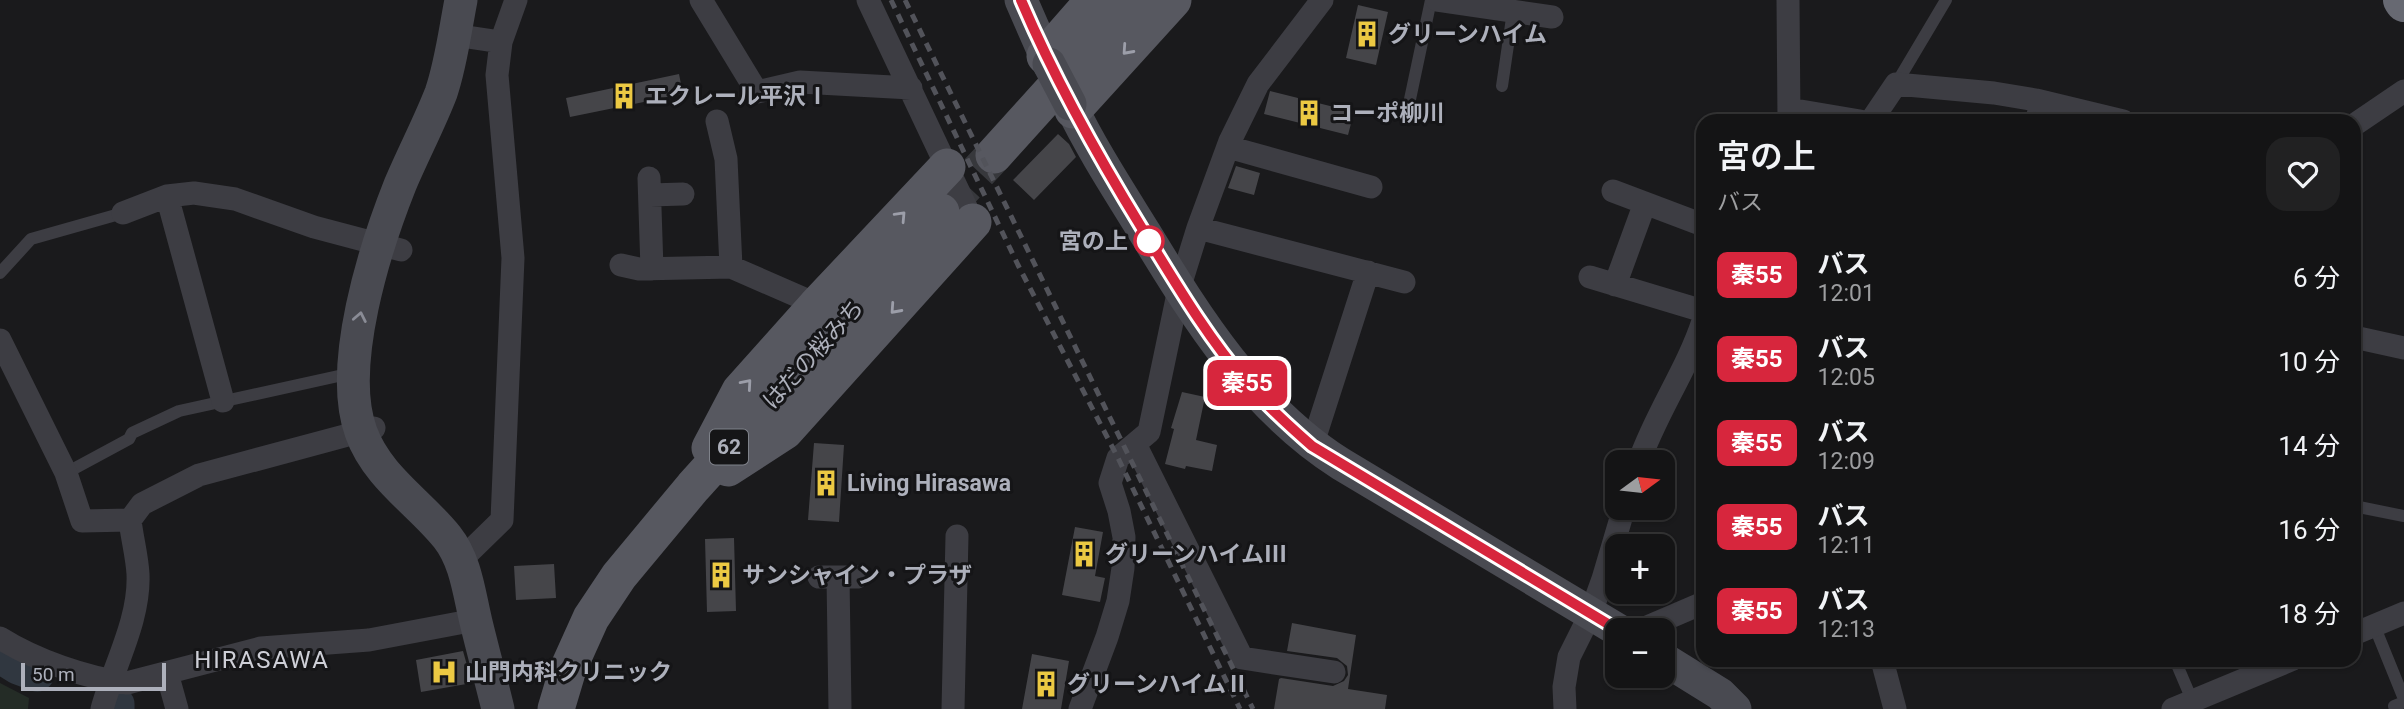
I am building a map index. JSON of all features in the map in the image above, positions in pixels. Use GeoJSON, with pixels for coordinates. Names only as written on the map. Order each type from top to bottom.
{"type":"FeatureCollection","features":[{"type":"Feature","properties":{"kind":"main road"},"geometry":{"type":"LineString","coordinates":[[1047,60],[1094,0]]}},
{"type":"Feature","properties":{"kind":"main road"},"geometry":{"type":"LineString","coordinates":[[994,155],[1134,0]]}},
{"type":"Feature","properties":{"kind":"main road"},"geometry":{"type":"LineString","coordinates":[[1071,107],[1173,0]]}},
{"type":"Feature","properties":{"kind":"main road"},"geometry":{"type":"LineString","coordinates":[[693,487],[703,461],[740,391],[947,167]]}},
{"type":"Feature","properties":{"kind":"main road"},"geometry":{"type":"LineString","coordinates":[[693,487],[720,474],[785,431],[957,217]]}},
{"type":"Feature","properties":{"kind":"main road","name":"62"},"geometry":{"type":"LineString","coordinates":[[556,709],[568,669],[591,618],[619,576],[693,487]]}},
{"type":"Feature","properties":{"kind":"street"},"geometry":{"type":"LineString","coordinates":[[460,0],[497,75],[513,258],[502,520],[461,559]]}},
{"type":"Feature","properties":{"kind":"street"},"geometry":{"type":"LineString","coordinates":[[482,0],[468,79],[454,119],[426,179],[389,247],[357,335],[353,372],[355,401],[369,430],[421,510],[447,538],[461,559],[498,709]]}},
{"type":"Feature","properties":{"kind":"street"},"geometry":{"type":"LineString","coordinates":[[477,38],[516,0]]}},
{"type":"Feature","properties":{"kind":"street"},"geometry":{"type":"LineString","coordinates":[[701,0],[757,92],[800,82],[911,88]]}},
{"type":"Feature","properties":{"kind":"street"},"geometry":{"type":"LineString","coordinates":[[868,0],[947,167],[957,217]]}},
{"type":"Feature","properties":{"kind":"street"},"geometry":{"type":"LineString","coordinates":[[1021,0],[1047,60],[1116,187],[1179,289],[1246,382],[1312,446],[1604,622]]}},
{"type":"Feature","properties":{"kind":"street"},"geometry":{"type":"LineString","coordinates":[[1080,709],[1107,638],[1118,601],[1123,568],[1124,537],[1110,483],[1118,458],[1149,432],[1179,289],[1228,147],[1258,84],[1322,0]]}},
{"type":"Feature","properties":{"kind":"street"},"geometry":{"type":"LineString","coordinates":[[1437,0],[1552,17]]}},
{"type":"Feature","properties":{"kind":"street"},"geometry":{"type":"LineString","coordinates":[[1788,0],[1789,114]]}},
{"type":"Feature","properties":{"kind":"street"},"geometry":{"type":"LineString","coordinates":[[1876,114],[1896,85],[1994,93],[2033,110],[2066,114]]}},
{"type":"Feature","properties":{"kind":"street"},"geometry":{"type":"LineString","coordinates":[[2361,120],[2404,91]]}},
{"type":"Feature","properties":{"kind":"street"},"geometry":{"type":"LineString","coordinates":[[717,121],[726,159],[731,267]]}},
{"type":"Feature","properties":{"kind":"street"},"geometry":{"type":"LineString","coordinates":[[1228,147],[1371,187]]}},
{"type":"Feature","properties":{"kind":"street"},"geometry":{"type":"LineString","coordinates":[[652,269],[649,186],[683,194]]}},
{"type":"Feature","properties":{"kind":"street"},"geometry":{"type":"LineString","coordinates":[[1613,191],[1696,222]]}},
{"type":"Feature","properties":{"kind":"street"},"geometry":{"type":"LineString","coordinates":[[123,214],[167,196],[194,193],[235,199],[314,227],[389,247]]}},
{"type":"Feature","properties":{"kind":"street"},"geometry":{"type":"LineString","coordinates":[[167,196],[223,401]]}},
{"type":"Feature","properties":{"kind":"street"},"geometry":{"type":"LineString","coordinates":[[1615,285],[1644,203]]}},
{"type":"Feature","properties":{"kind":"street"},"geometry":{"type":"LineString","coordinates":[[1198,228],[1404,282]]}},
{"type":"Feature","properties":{"kind":"street"},"geometry":{"type":"LineString","coordinates":[[369,430],[376,363],[389,291],[389,247]]}},
{"type":"Feature","properties":{"kind":"street"},"geometry":{"type":"LineString","coordinates":[[621,265],[652,269],[731,267],[816,306]]}},
{"type":"Feature","properties":{"kind":"street"},"geometry":{"type":"LineString","coordinates":[[1312,446],[1368,272]]}},
{"type":"Feature","properties":{"kind":"street"},"geometry":{"type":"LineString","coordinates":[[1590,277],[1696,309]]}},
{"type":"Feature","properties":{"kind":"street"},"geometry":{"type":"LineString","coordinates":[[1644,450],[1682,375],[1696,339]]}},
{"type":"Feature","properties":{"kind":"street"},"geometry":{"type":"LineString","coordinates":[[2361,339],[2404,348]]}},
{"type":"Feature","properties":{"kind":"street"},"geometry":{"type":"LineString","coordinates":[[0,341],[66,473],[82,521],[130,520]]}},
{"type":"Feature","properties":{"kind":"street"},"geometry":{"type":"LineString","coordinates":[[102,709],[133,618],[138,575],[130,520],[142,504],[199,475],[369,430]]}},
{"type":"Feature","properties":{"kind":"street"},"geometry":{"type":"LineString","coordinates":[[1135,444],[1242,658],[1334,672]]}},
{"type":"Feature","properties":{"kind":"street"},"geometry":{"type":"LineString","coordinates":[[1565,709],[1564,687],[1569,657],[1604,622],[1622,520]]}},
{"type":"Feature","properties":{"kind":"street"},"geometry":{"type":"LineString","coordinates":[[953,709],[963,631],[957,537]]}},
{"type":"Feature","properties":{"kind":"street"},"geometry":{"type":"LineString","coordinates":[[838,577],[831,653],[840,709]]}},
{"type":"Feature","properties":{"kind":"street"},"geometry":{"type":"LineString","coordinates":[[1668,618],[1696,606]]}},
{"type":"Feature","properties":{"kind":"street"},"geometry":{"type":"LineString","coordinates":[[2364,630],[2404,613]]}},
{"type":"Feature","properties":{"kind":"street"},"geometry":{"type":"LineString","coordinates":[[0,638],[33,656],[110,681],[127,683],[261,648],[369,640],[475,620]]}},
{"type":"Feature","properties":{"kind":"street"},"geometry":{"type":"LineString","coordinates":[[1675,666],[1720,694],[1735,709]]}},
{"type":"Feature","properties":{"kind":"street"},"geometry":{"type":"LineString","coordinates":[[1884,667],[1895,709]]}},
{"type":"Feature","properties":{"kind":"street"},"geometry":{"type":"LineString","coordinates":[[2182,705],[2274,667]]}},
{"type":"Feature","properties":{"kind":"street"},"geometry":{"type":"LineString","coordinates":[[167,673],[177,709]]}},
{"type":"Feature","properties":{"kind":"lane"},"geometry":{"type":"LineString","coordinates":[[1409,104],[1431,0]]}},
{"type":"Feature","properties":{"kind":"lane"},"geometry":{"type":"LineString","coordinates":[[1896,85],[1946,0]]}},
{"type":"Feature","properties":{"kind":"lane"},"geometry":{"type":"LineString","coordinates":[[1502,86],[1513,11]]}},
{"type":"Feature","properties":{"kind":"lane"},"geometry":{"type":"LineString","coordinates":[[0,273],[31,239],[123,214]]}},
{"type":"Feature","properties":{"kind":"lane"},"geometry":{"type":"LineString","coordinates":[[66,473],[130,439],[132,433],[179,411],[353,372]]}},
{"type":"Feature","properties":{"kind":"lane"},"geometry":{"type":"LineString","coordinates":[[2361,507],[2404,516]]}},
{"type":"Feature","properties":{"kind":"lane"},"geometry":{"type":"LineString","coordinates":[[2364,630],[2404,700],[2394,706],[2395,709]]}},
{"type":"Feature","properties":{"kind":"lane"},"geometry":{"type":"LineString","coordinates":[[2176,667],[2182,705]]}},
{"type":"Feature","properties":{"kind":"shaded area"},"geometry":{"type":"Polygon","coordinates":[[[0,683],[29,698],[28,709],[0,709],[0,683]]]}},
{"type":"Feature","properties":{"kind":"building","name":"グリーンハイム"},"geometry":{"type":"Polygon","coordinates":[[[1358,5],[1388,12],[1376,65],[1346,58],[1358,5]]]}},
{"type":"Feature","properties":{"kind":"building","name":"エクレール平沢Ⅰ"},"geometry":{"type":"Polygon","coordinates":[[[679,74],[683,94],[570,117],[566,98],[679,74]]]}},
{"type":"Feature","properties":{"kind":"building","name":"コーポ柳川"},"geometry":{"type":"Polygon","coordinates":[[[1270,91],[1354,112],[1348,135],[1264,114],[1270,91]]]}},
{"type":"Feature","properties":{"kind":"building"},"geometry":{"type":"Polygon","coordinates":[[[1058,134],[1069,144],[1076,157],[1034,200],[1013,180],[1058,134]]]}},
{"type":"Feature","properties":{"kind":"building"},"geometry":{"type":"Polygon","coordinates":[[[1236,166],[1260,173],[1254,195],[1228,188],[1236,166]]]}},
{"type":"Feature","properties":{"kind":"building"},"geometry":{"type":"Polygon","coordinates":[[[1182,392],[1205,397],[1196,440],[1217,445],[1212,471],[1165,464],[1174,429],[1171,428],[1182,392]]]}},
{"type":"Feature","properties":{"kind":"building","name":"Living Hirasawa"},"geometry":{"type":"Polygon","coordinates":[[[814,443],[844,445],[839,522],[808,520],[814,443]]]}},
{"type":"Feature","properties":{"kind":"building","name":"グリーンハイムⅢ"},"geometry":{"type":"Polygon","coordinates":[[[1075,527],[1103,532],[1095,576],[1105,578],[1100,602],[1062,595],[1075,527]]]}},
{"type":"Feature","properties":{"kind":"building","name":"サンシャイン・プラザ"},"geometry":{"type":"Polygon","coordinates":[[[734,538],[736,611],[707,612],[705,539],[734,538]]]}},
{"type":"Feature","properties":{"kind":"building"},"geometry":{"type":"Polygon","coordinates":[[[554,564],[556,598],[516,600],[514,566],[554,564]]]}},
{"type":"Feature","properties":{"kind":"building"},"geometry":{"type":"Polygon","coordinates":[[[1292,623],[1356,635],[1348,689],[1387,695],[1385,709],[1274,709],[1281,678],[1333,686],[1344,681],[1348,675],[1347,666],[1337,658],[1287,651],[1292,623]]]}},
{"type":"Feature","properties":{"kind":"building","name":"山門内科クリニック"},"geometry":{"type":"Polygon","coordinates":[[[463,651],[472,683],[421,692],[416,660],[463,651]]]}},
{"type":"Feature","properties":{"kind":"building","name":"グリーンハイムⅡ"},"geometry":{"type":"Polygon","coordinates":[[[1032,654],[1069,661],[1061,709],[1022,709],[1032,654]]]}},
{"type":"Feature","properties":{"kind":"waterway"},"geometry":{"type":"LineString","coordinates":[[0,656],[37,674]]}},
{"type":"Feature","properties":{"kind":"waterway"},"geometry":{"type":"LineString","coordinates":[[117,704],[117,709]]}},
{"type":"Feature","properties":{"kind":"tunnel"},"geometry":{"type":"LineString","coordinates":[[941,212],[994,155]]}},
{"type":"Feature","properties":{"kind":"railway"},"geometry":{"type":"LineString","coordinates":[[891,0],[1018,265],[1118,458],[1240,709]]}},
{"type":"Feature","properties":{"kind":"railway"},"geometry":{"type":"LineString","coordinates":[[905,0],[1253,709]]}},
{"type":"Feature","properties":{"kind":"bus line","name":"秦55"},"geometry":{"type":"LineString","coordinates":[[1021,0],[1045,55],[1116,187],[1179,289],[1246,382],[1312,446],[1605,623]]}},
{"type":"Feature","properties":{"kind":"place","name":"グリーンハイム"},"geometry":{"type":"Point","coordinates":[1367,34]}},
{"type":"Feature","properties":{"kind":"place","name":"エクレール平沢Ⅰ"},"geometry":{"type":"Point","coordinates":[624,96]}},
{"type":"Feature","properties":{"kind":"place","name":"コーポ柳川"},"geometry":{"type":"Point","coordinates":[1309,113]}},
{"type":"Feature","properties":{"kind":"place","name":"宮の上"},"geometry":{"type":"Point","coordinates":[1149,241]}},
{"type":"Feature","properties":{"kind":"place","name":"Living Hirasawa"},"geometry":{"type":"Point","coordinates":[826,483]}},
{"type":"Feature","properties":{"kind":"place","name":"グリーンハイムⅢ"},"geometry":{"type":"Point","coordinates":[1084,554]}},
{"type":"Feature","properties":{"kind":"place","name":"サンシャイン・プラザ"},"geometry":{"type":"Point","coordinates":[721,575]}},
{"type":"Feature","properties":{"kind":"place","name":"山門内科クリニック"},"geometry":{"type":"Point","coordinates":[444,672]}},
{"type":"Feature","properties":{"kind":"place","name":"グリーンハイムⅡ"},"geometry":{"type":"Point","coordinates":[1046,684]}},
{"type":"Feature","properties":{"kind":"district","name":"HIRASAWA"},"geometry":{"type":"Point","coordinates":[262,660]}}]}
